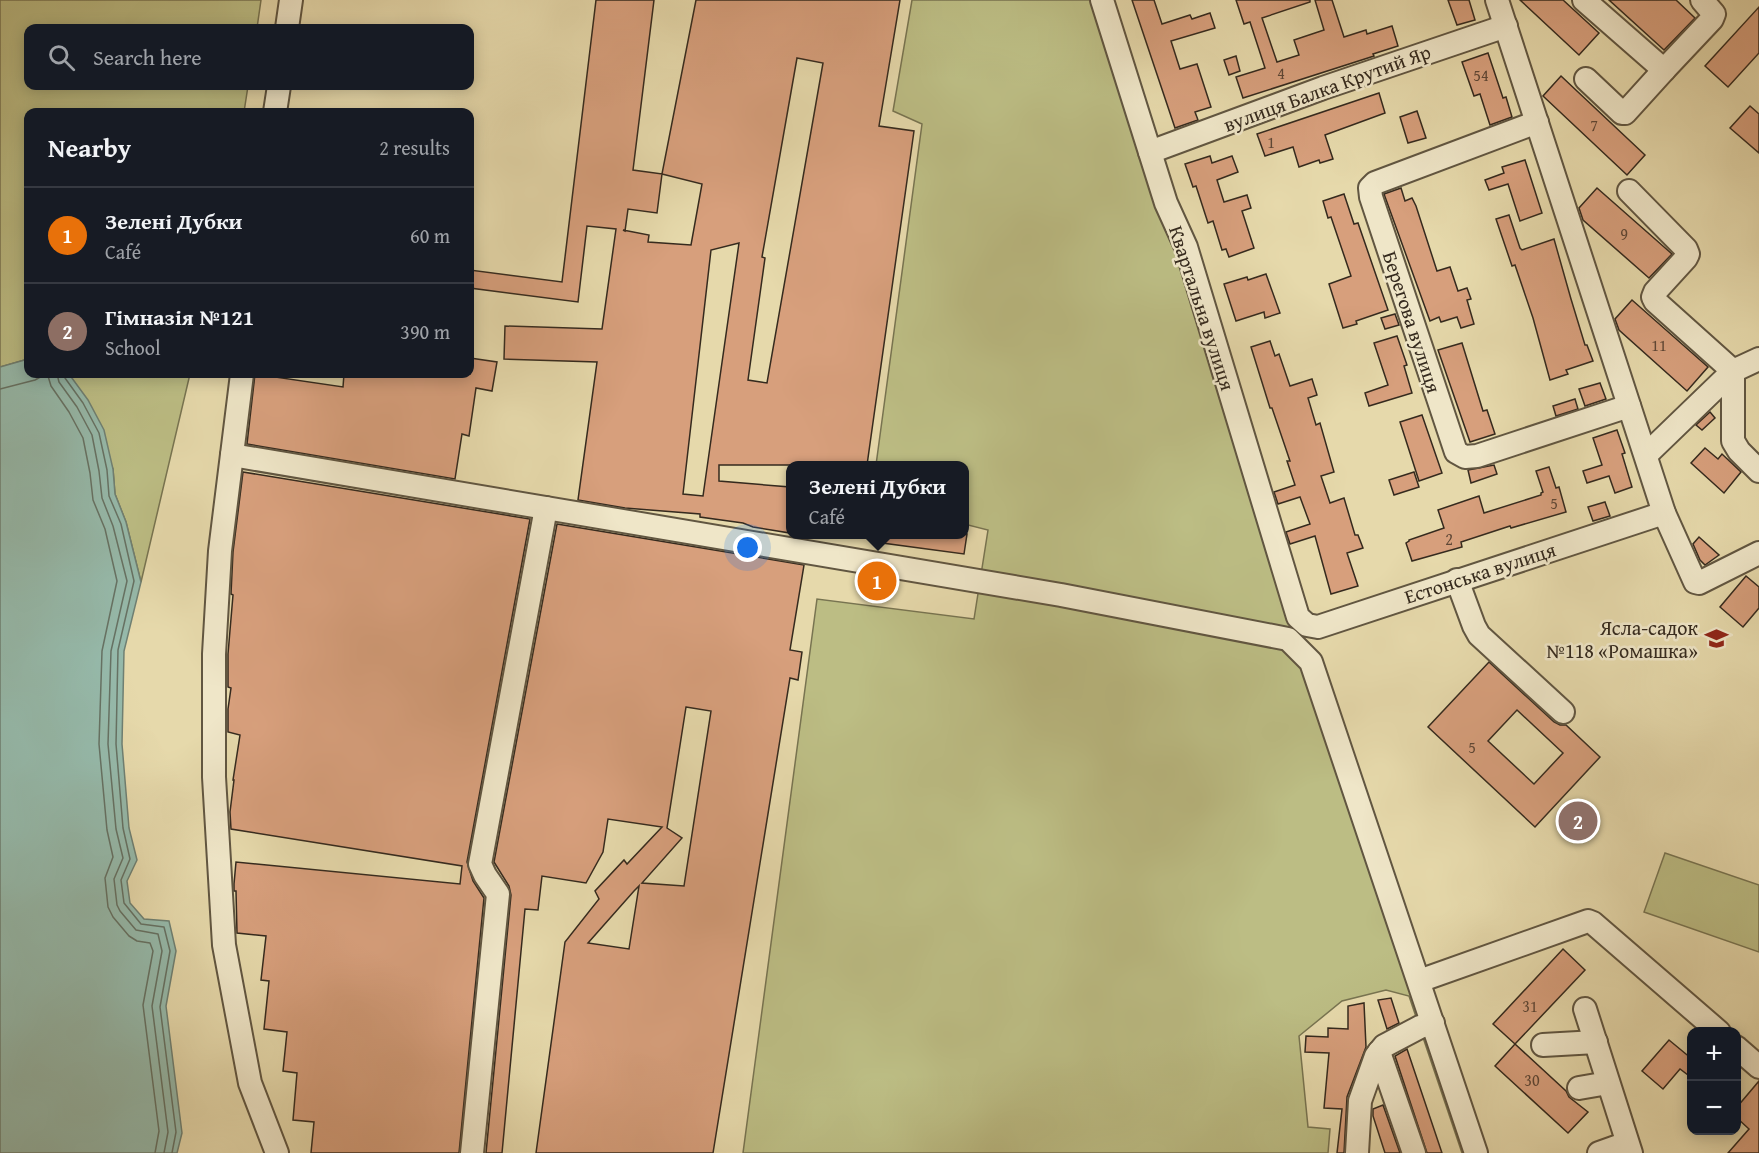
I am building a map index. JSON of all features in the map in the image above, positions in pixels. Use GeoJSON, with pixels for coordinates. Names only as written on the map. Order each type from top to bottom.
{"type":"FeatureCollection","features":[{"type":"Feature","properties":{"kind":"street"},"geometry":{"type":"LineString","coordinates":[[288,24],[291,0]]}},
{"type":"Feature","properties":{"kind":"street","name":"Квартальна вулиця"},"geometry":{"type":"LineString","coordinates":[[1102,0],[1166,203],[1186,247],[1298,617]]}},
{"type":"Feature","properties":{"kind":"street"},"geometry":{"type":"LineString","coordinates":[[1497,0],[1664,513],[1695,582],[1700,583],[1759,553]]}},
{"type":"Feature","properties":{"kind":"street"},"geometry":{"type":"LineString","coordinates":[[1584,0],[1664,70]]}},
{"type":"Feature","properties":{"kind":"street"},"geometry":{"type":"LineString","coordinates":[[1586,79],[1622,113],[1625,113],[1712,19],[1714,14],[1712,10],[1702,0]]}},
{"type":"Feature","properties":{"kind":"street","name":"вулиця Балка Крутий Яр"},"geometry":{"type":"LineString","coordinates":[[1150,152],[1323,88],[1506,26]]}},
{"type":"Feature","properties":{"kind":"street"},"geometry":{"type":"LineString","coordinates":[[276,108],[278,90]]}},
{"type":"Feature","properties":{"kind":"street","name":"Берегова вулиця"},"geometry":{"type":"LineString","coordinates":[[1537,122],[1376,183],[1370,188],[1371,196],[1456,452],[1465,457],[1477,456],[1629,406]]}},
{"type":"Feature","properties":{"kind":"street"},"geometry":{"type":"LineString","coordinates":[[1629,191],[1686,249],[1688,254],[1686,258],[1653,297],[1733,370],[1732,441],[1738,451],[1759,471]]}},
{"type":"Feature","properties":{"kind":"street"},"geometry":{"type":"LineString","coordinates":[[1646,455],[1733,370],[1759,359]]}},
{"type":"Feature","properties":{"kind":"street"},"geometry":{"type":"LineString","coordinates":[[242,378],[220,551],[214,654],[214,777],[224,945],[250,1083],[277,1153]]}},
{"type":"Feature","properties":{"kind":"street"},"geometry":{"type":"LineString","coordinates":[[232,455],[1061,595],[1288,639],[1311,662],[1476,1153]]}},
{"type":"Feature","properties":{"kind":"street"},"geometry":{"type":"LineString","coordinates":[[472,1153],[498,894],[480,864],[546,508]]}},
{"type":"Feature","properties":{"kind":"street","name":"Естонська вулиця"},"geometry":{"type":"LineString","coordinates":[[1298,617],[1307,625],[1318,627],[1664,513]]}},
{"type":"Feature","properties":{"kind":"street"},"geometry":{"type":"LineString","coordinates":[[1457,580],[1479,635],[1563,712]]}},
{"type":"Feature","properties":{"kind":"street"},"geometry":{"type":"LineString","coordinates":[[1419,981],[1588,921],[1602,930],[1713,1027]]}},
{"type":"Feature","properties":{"kind":"street"},"geometry":{"type":"LineString","coordinates":[[1585,1009],[1629,1148],[1599,1153]]}},
{"type":"Feature","properties":{"kind":"street"},"geometry":{"type":"LineString","coordinates":[[1357,1153],[1360,1101],[1379,1052],[1384,1046],[1420,1027],[1433,1023]]}},
{"type":"Feature","properties":{"kind":"street"},"geometry":{"type":"LineString","coordinates":[[1543,1045],[1596,1042]]}},
{"type":"Feature","properties":{"kind":"street"},"geometry":{"type":"LineString","coordinates":[[1741,1050],[1759,1066]]}},
{"type":"Feature","properties":{"kind":"street"},"geometry":{"type":"LineString","coordinates":[[1379,1052],[1414,1153]]}},
{"type":"Feature","properties":{"kind":"street"},"geometry":{"type":"LineString","coordinates":[[1579,1088],[1608,1083]]}},
{"type":"Feature","properties":{"kind":"green space"},"geometry":{"type":"Polygon","coordinates":[[[0,0],[261,0],[258,24],[24,24],[24,90],[247,90],[245,108],[24,108],[24,360],[0,367],[0,0]]]}},
{"type":"Feature","properties":{"kind":"green space"},"geometry":{"type":"Polygon","coordinates":[[[912,0],[1102,0],[1186,247],[1311,662],[1476,1153],[1462,1153],[1409,996],[1386,990],[1342,1001],[1299,1036],[1308,1127],[1330,1129],[1328,1153],[743,1153],[817,599],[974,619],[988,530],[969,525],[969,461],[877,461],[922,124],[893,111],[912,0]]]}},
{"type":"Feature","properties":{"kind":"green space"},"geometry":{"type":"Polygon","coordinates":[[[71,378],[189,378],[141,582],[126,522],[115,494],[113,469],[71,378]]]}},
{"type":"Feature","properties":{"kind":"green space"},"geometry":{"type":"Polygon","coordinates":[[[1665,853],[1759,885],[1759,952],[1644,912],[1665,853]]]}},
{"type":"Feature","properties":{"kind":"water"},"geometry":{"type":"Polygon","coordinates":[[[24,360],[24,378],[72,378],[88,400],[104,430],[113,469],[115,494],[126,522],[141,582],[124,651],[122,744],[129,828],[137,860],[127,881],[130,903],[144,919],[169,921],[176,951],[166,1006],[182,1133],[177,1153],[0,1153],[0,367],[24,360]]]}},
{"type":"Feature","properties":{"kind":"building"},"geometry":{"type":"Polygon","coordinates":[[[596,0],[654,0],[633,170],[662,174],[696,0],[900,0],[879,126],[914,131],[868,461],[786,461],[786,465],[719,465],[719,481],[786,487],[786,532],[700,517],[700,514],[625,508],[578,500],[597,362],[504,359],[505,326],[602,329],[616,229],[587,226],[578,302],[474,289],[474,271],[562,282],[596,0]],[[797,58],[762,257],[765,258],[748,380],[767,383],[823,63],[797,58]],[[662,174],[657,213],[628,209],[625,230],[649,235],[648,242],[691,245],[702,184],[662,174]],[[739,243],[711,250],[683,494],[703,496],[739,243]]]}},
{"type":"Feature","properties":{"kind":"building"},"geometry":{"type":"Polygon","coordinates":[[[1132,0],[1154,0],[1162,24],[1190,15],[1192,19],[1210,13],[1215,28],[1171,41],[1180,69],[1197,64],[1211,107],[1195,112],[1198,120],[1175,128],[1132,0]]]}},
{"type":"Feature","properties":{"kind":"building"},"geometry":{"type":"Polygon","coordinates":[[[1236,0],[1310,0],[1310,2],[1262,18],[1277,62],[1299,55],[1294,40],[1324,30],[1315,0],[1332,0],[1344,37],[1366,30],[1367,34],[1392,26],[1398,46],[1373,54],[1374,56],[1243,98],[1236,77],[1265,68],[1250,22],[1244,24],[1236,0]]]}},
{"type":"Feature","properties":{"kind":"building"},"geometry":{"type":"Polygon","coordinates":[[[1448,0],[1469,0],[1475,20],[1457,25],[1448,0]]]}},
{"type":"Feature","properties":{"kind":"building"},"geometry":{"type":"Polygon","coordinates":[[[1520,0],[1563,0],[1599,33],[1579,55],[1520,0]]]}},
{"type":"Feature","properties":{"kind":"building"},"geometry":{"type":"Polygon","coordinates":[[[1609,0],[1676,0],[1695,18],[1664,50],[1609,0]]]}},
{"type":"Feature","properties":{"kind":"building"},"geometry":{"type":"Polygon","coordinates":[[[1759,7],[1759,53],[1728,87],[1705,66],[1759,7]]]}},
{"type":"Feature","properties":{"kind":"building"},"geometry":{"type":"Polygon","coordinates":[[[1488,53],[1512,117],[1490,125],[1480,94],[1474,96],[1462,62],[1488,53]]]}},
{"type":"Feature","properties":{"kind":"building"},"geometry":{"type":"Polygon","coordinates":[[[1236,56],[1240,71],[1229,75],[1224,60],[1236,56]]]}},
{"type":"Feature","properties":{"kind":"building"},"geometry":{"type":"Polygon","coordinates":[[[1561,76],[1645,155],[1627,175],[1543,96],[1561,76]]]}},
{"type":"Feature","properties":{"kind":"building"},"geometry":{"type":"Polygon","coordinates":[[[1379,93],[1385,113],[1325,135],[1333,159],[1320,163],[1319,160],[1299,167],[1293,147],[1265,156],[1257,134],[1379,93]]]}},
{"type":"Feature","properties":{"kind":"building"},"geometry":{"type":"Polygon","coordinates":[[[1750,106],[1759,114],[1759,153],[1730,128],[1750,106]]]}},
{"type":"Feature","properties":{"kind":"building"},"geometry":{"type":"Polygon","coordinates":[[[1417,111],[1426,138],[1408,143],[1400,117],[1417,111]]]}},
{"type":"Feature","properties":{"kind":"building"},"geometry":{"type":"Polygon","coordinates":[[[1210,156],[1212,163],[1232,156],[1238,172],[1217,180],[1224,202],[1247,195],[1251,208],[1242,211],[1254,248],[1229,257],[1226,249],[1222,250],[1213,221],[1208,223],[1196,186],[1193,187],[1185,164],[1210,156]]]}},
{"type":"Feature","properties":{"kind":"building"},"geometry":{"type":"Polygon","coordinates":[[[1525,160],[1542,213],[1520,221],[1508,184],[1489,190],[1485,180],[1504,173],[1502,167],[1525,160]]]}},
{"type":"Feature","properties":{"kind":"building"},"geometry":{"type":"Polygon","coordinates":[[[1401,188],[1405,201],[1412,198],[1416,206],[1437,271],[1450,267],[1458,291],[1467,288],[1471,299],[1467,300],[1474,324],[1461,328],[1457,317],[1441,322],[1439,317],[1430,321],[1384,194],[1401,188]]]}},
{"type":"Feature","properties":{"kind":"building"},"geometry":{"type":"Polygon","coordinates":[[[1597,188],[1672,254],[1649,278],[1583,220],[1579,208],[1597,188]]]}},
{"type":"Feature","properties":{"kind":"building"},"geometry":{"type":"Polygon","coordinates":[[[1344,194],[1354,224],[1358,223],[1388,310],[1343,328],[1329,284],[1351,276],[1331,217],[1328,218],[1323,201],[1344,194]]]}},
{"type":"Feature","properties":{"kind":"building"},"geometry":{"type":"Polygon","coordinates":[[[1509,215],[1522,250],[1554,239],[1585,345],[1593,361],[1566,370],[1568,374],[1550,380],[1533,318],[1496,219],[1509,215]]]}},
{"type":"Feature","properties":{"kind":"building"},"geometry":{"type":"Polygon","coordinates":[[[1266,274],[1280,313],[1265,318],[1264,312],[1236,321],[1224,284],[1266,274]]]}},
{"type":"Feature","properties":{"kind":"building"},"geometry":{"type":"Polygon","coordinates":[[[1632,300],[1708,367],[1687,391],[1619,330],[1615,319],[1632,300]]]}},
{"type":"Feature","properties":{"kind":"building"},"geometry":{"type":"Polygon","coordinates":[[[1395,314],[1399,325],[1385,329],[1381,318],[1395,314]]]}},
{"type":"Feature","properties":{"kind":"building"},"geometry":{"type":"Polygon","coordinates":[[[1397,336],[1407,365],[1404,366],[1412,393],[1369,406],[1365,393],[1388,385],[1374,343],[1397,336]]]}},
{"type":"Feature","properties":{"kind":"building"},"geometry":{"type":"Polygon","coordinates":[[[1270,341],[1275,356],[1279,354],[1290,386],[1312,379],[1317,395],[1308,398],[1316,425],[1320,423],[1334,472],[1321,476],[1330,503],[1344,498],[1355,535],[1358,535],[1363,548],[1347,553],[1358,586],[1331,594],[1315,536],[1290,544],[1286,532],[1310,524],[1300,497],[1278,504],[1274,492],[1295,485],[1287,461],[1290,461],[1251,347],[1270,341]]]}},
{"type":"Feature","properties":{"kind":"building"},"geometry":{"type":"Polygon","coordinates":[[[1462,343],[1483,411],[1487,410],[1495,434],[1470,442],[1438,350],[1462,343]]]}},
{"type":"Feature","properties":{"kind":"building"},"geometry":{"type":"Polygon","coordinates":[[[474,359],[497,362],[492,391],[476,388],[469,436],[462,434],[455,479],[247,444],[255,378],[282,378],[343,387],[344,378],[474,378],[474,359]]]}},
{"type":"Feature","properties":{"kind":"building"},"geometry":{"type":"Polygon","coordinates":[[[1600,383],[1606,399],[1585,406],[1579,389],[1600,383]]]}},
{"type":"Feature","properties":{"kind":"building"},"geometry":{"type":"Polygon","coordinates":[[[1575,399],[1578,409],[1556,416],[1553,406],[1575,399]]]}},
{"type":"Feature","properties":{"kind":"building"},"geometry":{"type":"Polygon","coordinates":[[[1710,412],[1715,418],[1702,430],[1696,425],[1710,412]]]}},
{"type":"Feature","properties":{"kind":"building"},"geometry":{"type":"Polygon","coordinates":[[[1422,415],[1442,473],[1419,481],[1400,422],[1422,415]]]}},
{"type":"Feature","properties":{"kind":"building"},"geometry":{"type":"Polygon","coordinates":[[[1617,430],[1625,453],[1622,454],[1632,487],[1615,493],[1609,476],[1587,483],[1583,471],[1602,465],[1593,438],[1617,430]]]}},
{"type":"Feature","properties":{"kind":"building"},"geometry":{"type":"Polygon","coordinates":[[[1705,448],[1718,459],[1722,454],[1741,472],[1724,493],[1691,463],[1705,448]]]}},
{"type":"Feature","properties":{"kind":"building"},"geometry":{"type":"Polygon","coordinates":[[[1494,465],[1497,474],[1471,483],[1468,470],[1494,465]]]}},
{"type":"Feature","properties":{"kind":"building"},"geometry":{"type":"Polygon","coordinates":[[[1549,467],[1556,488],[1559,487],[1566,512],[1511,528],[1510,526],[1461,542],[1462,547],[1412,561],[1406,543],[1444,528],[1438,510],[1479,496],[1484,513],[1541,495],[1543,492],[1536,471],[1549,467]]]}},
{"type":"Feature","properties":{"kind":"building"},"geometry":{"type":"Polygon","coordinates":[[[243,472],[530,519],[467,862],[473,881],[484,898],[459,1153],[311,1153],[314,1122],[293,1120],[297,1073],[283,1071],[287,1032],[264,1029],[269,981],[261,980],[266,936],[237,933],[236,891],[234,891],[236,862],[460,884],[462,866],[231,829],[233,780],[240,735],[228,732],[231,688],[228,687],[228,654],[233,595],[231,594],[233,552],[243,472]]]}},
{"type":"Feature","properties":{"kind":"building"},"geometry":{"type":"Polygon","coordinates":[[[1414,472],[1419,487],[1394,495],[1389,480],[1414,472]]]}},
{"type":"Feature","properties":{"kind":"building"},"geometry":{"type":"Polygon","coordinates":[[[1605,502],[1610,516],[1593,521],[1588,507],[1605,502]]]}},
{"type":"Feature","properties":{"kind":"building"},"geometry":{"type":"Polygon","coordinates":[[[557,524],[804,565],[790,650],[802,652],[798,680],[790,678],[713,1153],[536,1153],[565,942],[599,899],[595,891],[624,860],[627,864],[662,827],[608,819],[603,852],[586,883],[542,876],[538,910],[525,909],[502,1153],[486,1153],[511,895],[509,886],[494,862],[557,524]],[[686,707],[667,828],[682,838],[642,883],[684,886],[711,711],[686,707]],[[639,886],[634,891],[588,943],[629,949],[639,886]]]}},
{"type":"Feature","properties":{"kind":"building"},"geometry":{"type":"Polygon","coordinates":[[[1699,537],[1719,555],[1705,565],[1700,560],[1693,544],[1699,537]]]}},
{"type":"Feature","properties":{"kind":"building"},"geometry":{"type":"Polygon","coordinates":[[[875,539],[966,539],[964,554],[875,542],[875,539]]]}},
{"type":"Feature","properties":{"kind":"building"},"geometry":{"type":"Polygon","coordinates":[[[867,576],[887,579],[885,590],[866,587],[867,576]]]}},
{"type":"Feature","properties":{"kind":"building"},"geometry":{"type":"Polygon","coordinates":[[[1746,576],[1759,587],[1759,608],[1743,627],[1720,607],[1746,576]]]}},
{"type":"Feature","properties":{"kind":"building"},"geometry":{"type":"Polygon","coordinates":[[[1489,662],[1554,722],[1566,725],[1600,757],[1535,827],[1428,727],[1489,662]],[[1517,710],[1488,741],[1534,784],[1563,753],[1517,710]]]}},
{"type":"Feature","properties":{"kind":"building"},"geometry":{"type":"Polygon","coordinates":[[[1563,949],[1585,970],[1515,1044],[1493,1024],[1563,949]]]}},
{"type":"Feature","properties":{"kind":"building"},"geometry":{"type":"Polygon","coordinates":[[[1391,998],[1399,1023],[1387,1029],[1378,1000],[1391,998]]]}},
{"type":"Feature","properties":{"kind":"building"},"geometry":{"type":"Polygon","coordinates":[[[1364,1003],[1366,1047],[1347,1097],[1344,1153],[1337,1153],[1342,1109],[1324,1108],[1329,1053],[1305,1052],[1306,1036],[1328,1037],[1328,1028],[1348,1029],[1348,1006],[1364,1003]]]}},
{"type":"Feature","properties":{"kind":"building"},"geometry":{"type":"Polygon","coordinates":[[[1669,1040],[1687,1055],[1687,1074],[1680,1069],[1663,1089],[1642,1071],[1669,1040]]]}},
{"type":"Feature","properties":{"kind":"building"},"geometry":{"type":"Polygon","coordinates":[[[1515,1044],[1566,1091],[1569,1097],[1588,1112],[1568,1133],[1495,1066],[1515,1044]]]}},
{"type":"Feature","properties":{"kind":"building"},"geometry":{"type":"Polygon","coordinates":[[[1407,1049],[1442,1153],[1427,1153],[1395,1056],[1407,1049]]]}},
{"type":"Feature","properties":{"kind":"building"},"geometry":{"type":"Polygon","coordinates":[[[1759,1081],[1759,1153],[1728,1153],[1749,1129],[1741,1122],[1741,1102],[1759,1081]]]}},
{"type":"Feature","properties":{"kind":"building"},"geometry":{"type":"Polygon","coordinates":[[[1383,1105],[1400,1153],[1385,1153],[1373,1116],[1373,1109],[1383,1105]]]}},
{"type":"Feature","properties":{"kind":"place","name":"Зелені Дубки"},"geometry":{"type":"Point","coordinates":[877,581]}},
{"type":"Feature","properties":{"kind":"place","name":"Ясла-садок №118 «Ромашка»"},"geometry":{"type":"Point","coordinates":[1716,639]}},
{"type":"Feature","properties":{"kind":"place","name":"Гімназія №121"},"geometry":{"type":"Point","coordinates":[1578,821]}}]}
